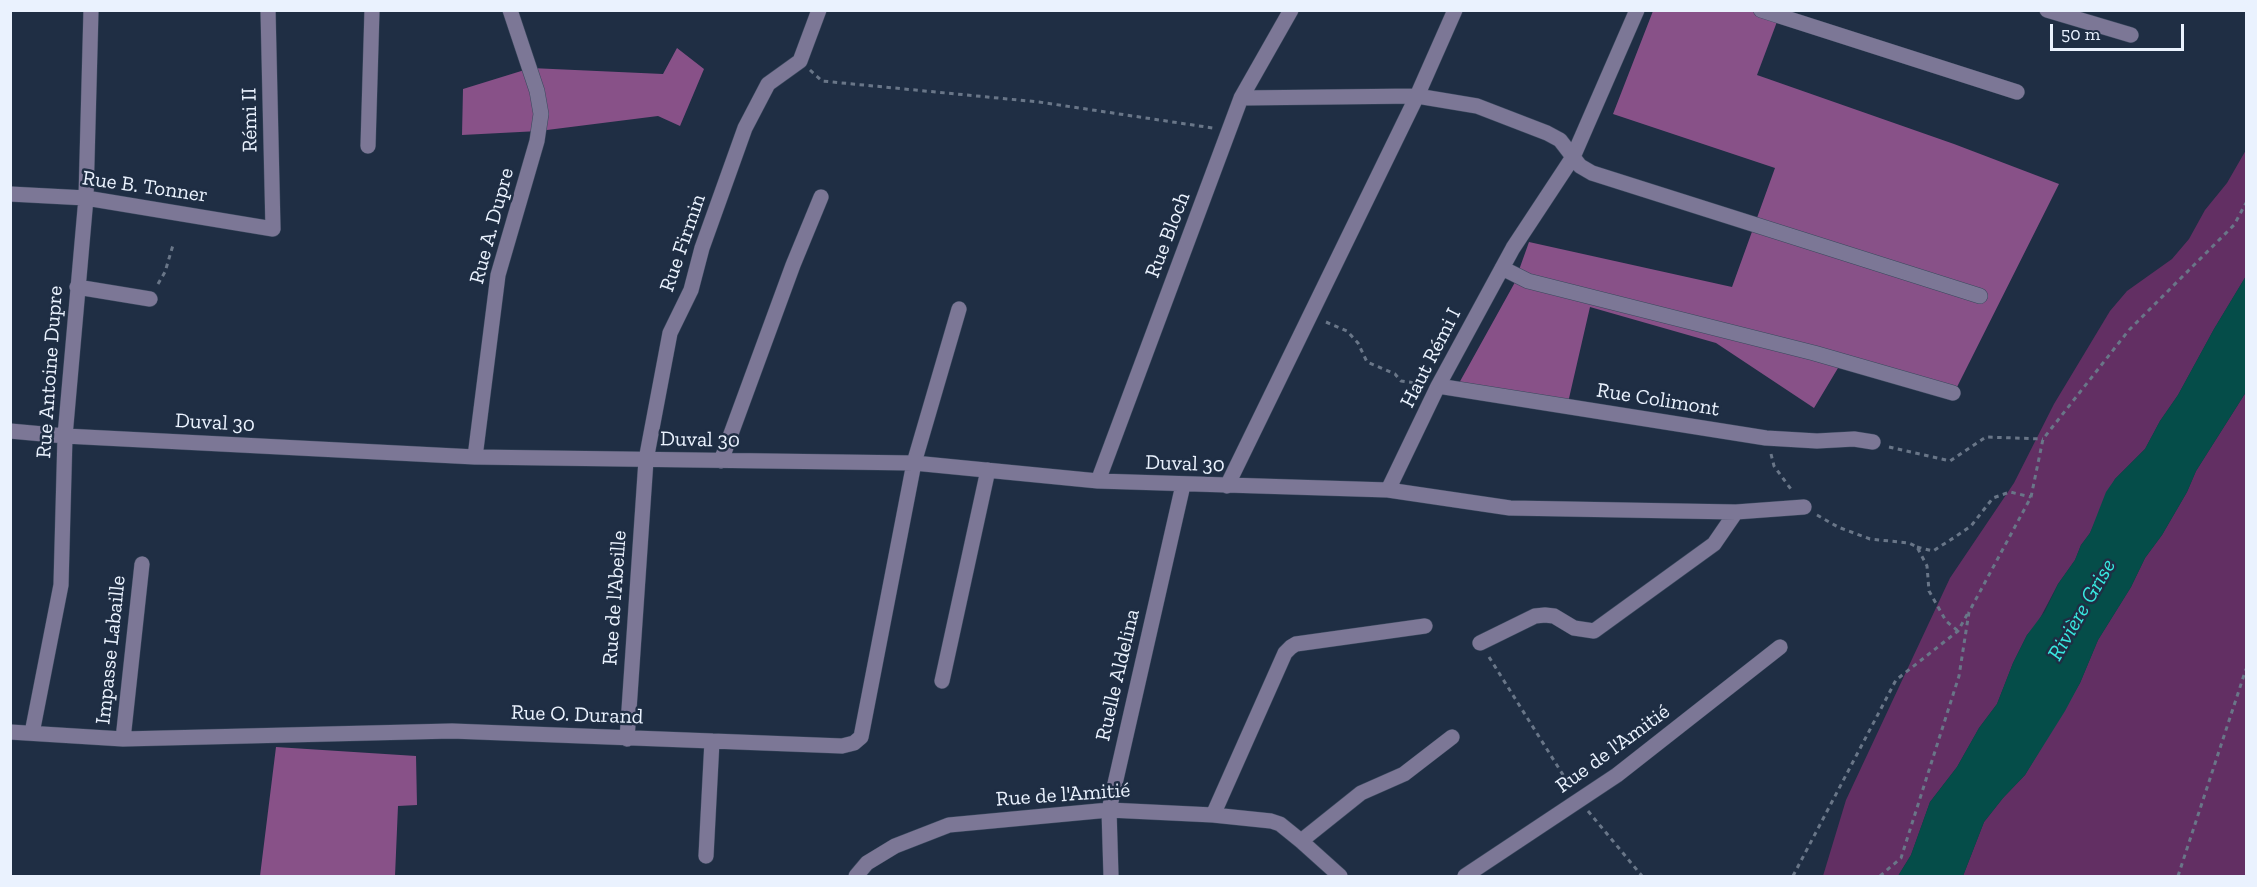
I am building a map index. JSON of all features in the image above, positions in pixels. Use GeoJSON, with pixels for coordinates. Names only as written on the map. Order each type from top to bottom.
{"type":"FeatureCollection","features":[{"type":"Feature","properties":{"kind":"street","name":"Rue Antoine Dupre"},"geometry":{"type":"LineString","coordinates":[[32,734],[61,585],[65,436],[86,198],[92,10]]}},
{"type":"Feature","properties":{"kind":"street","name":"Rémi II"},"geometry":{"type":"LineString","coordinates":[[268,10],[273,229]]}},
{"type":"Feature","properties":{"kind":"street"},"geometry":{"type":"LineString","coordinates":[[368,146],[372,10]]}},
{"type":"Feature","properties":{"kind":"street","name":"Rue A. Dupre"},"geometry":{"type":"LineString","coordinates":[[476,457],[498,275],[537,141],[541,114],[537,91],[510,10]]}},
{"type":"Feature","properties":{"kind":"street"},"geometry":{"type":"LineString","coordinates":[[800,61],[819,10]]}},
{"type":"Feature","properties":{"kind":"street","name":"Rue Bloch"},"geometry":{"type":"LineString","coordinates":[[1098,481],[1241,98],[1291,10]]}},
{"type":"Feature","properties":{"kind":"street"},"geometry":{"type":"LineString","coordinates":[[1227,486],[1417,96],[1455,10]]}},
{"type":"Feature","properties":{"kind":"street","name":"Haut Rémi I"},"geometry":{"type":"LineString","coordinates":[[1388,490],[1438,386],[1513,248],[1573,157],[1637,10]]}},
{"type":"Feature","properties":{"kind":"street"},"geometry":{"type":"LineString","coordinates":[[1761,10],[2017,92]]}},
{"type":"Feature","properties":{"kind":"street"},"geometry":{"type":"LineString","coordinates":[[2047,10],[2131,35]]}},
{"type":"Feature","properties":{"kind":"street","name":"Rue Firmin"},"geometry":{"type":"LineString","coordinates":[[646,460],[670,333],[691,290],[702,248],[745,128],[768,84],[800,61]]}},
{"type":"Feature","properties":{"kind":"street"},"geometry":{"type":"LineString","coordinates":[[1241,98],[1417,96],[1477,106],[1560,140],[1580,166],[1592,173],[1980,296]]}},
{"type":"Feature","properties":{"kind":"street","name":"Rue B. Tonner"},"geometry":{"type":"LineString","coordinates":[[10,194],[86,198],[273,229]]}},
{"type":"Feature","properties":{"kind":"street"},"geometry":{"type":"LineString","coordinates":[[721,461],[793,265],[821,197]]}},
{"type":"Feature","properties":{"kind":"street"},"geometry":{"type":"LineString","coordinates":[[1502,268],[1539,284],[1814,353],[1953,393]]}},
{"type":"Feature","properties":{"kind":"street"},"geometry":{"type":"LineString","coordinates":[[77,287],[150,299]]}},
{"type":"Feature","properties":{"kind":"street"},"geometry":{"type":"LineString","coordinates":[[914,463],[959,309]]}},
{"type":"Feature","properties":{"kind":"street","name":"Rue Colimont"},"geometry":{"type":"LineString","coordinates":[[1438,386],[1766,438],[1817,441],[1854,439],[1873,442]]}},
{"type":"Feature","properties":{"kind":"street","name":"Duval 30"},"geometry":{"type":"LineString","coordinates":[[10,431],[65,436],[476,457],[914,463],[1098,481],[1388,490],[1510,508],[1736,512],[1804,507]]}},
{"type":"Feature","properties":{"kind":"street","name":"Rue de l'Abeille"},"geometry":{"type":"LineString","coordinates":[[627,739],[646,460]]}},
{"type":"Feature","properties":{"kind":"street","name":"Rue O. Durand"},"geometry":{"type":"LineString","coordinates":[[10,732],[123,739],[452,731],[842,746],[854,743],[861,737],[914,463]]}},
{"type":"Feature","properties":{"kind":"street"},"geometry":{"type":"LineString","coordinates":[[942,681],[988,471]]}},
{"type":"Feature","properties":{"kind":"street","name":"Ruelle Aldelina"},"geometry":{"type":"LineString","coordinates":[[1111,876],[1109,810],[1183,485]]}},
{"type":"Feature","properties":{"kind":"street"},"geometry":{"type":"LineString","coordinates":[[1480,643],[1535,616],[1554,616],[1574,628],[1594,631],[1714,544],[1736,512]]}},
{"type":"Feature","properties":{"kind":"street","name":"Impasse Labaille"},"geometry":{"type":"LineString","coordinates":[[123,739],[142,564]]}},
{"type":"Feature","properties":{"kind":"street"},"geometry":{"type":"LineString","coordinates":[[1213,815],[1285,654],[1291,647],[1296,644],[1425,626]]}},
{"type":"Feature","properties":{"kind":"street","name":"Rue de l'Amitié"},"geometry":{"type":"LineString","coordinates":[[1465,876],[1579,801],[1651,750],[1780,647]]}},
{"type":"Feature","properties":{"kind":"street"},"geometry":{"type":"LineString","coordinates":[[1301,841],[1361,793],[1404,774],[1452,737]]}},
{"type":"Feature","properties":{"kind":"street"},"geometry":{"type":"LineString","coordinates":[[706,856],[712,741]]}},
{"type":"Feature","properties":{"kind":"street","name":"Rue de l'Amitié"},"geometry":{"type":"LineString","coordinates":[[856,876],[867,863],[896,846],[949,825],[1109,810],[1213,815],[1271,821],[1280,824],[1340,876]]}},
{"type":"Feature","properties":{"kind":"path"},"geometry":{"type":"LineString","coordinates":[[800,61],[822,81],[1039,102],[1230,130]]}},
{"type":"Feature","properties":{"kind":"path"},"geometry":{"type":"LineString","coordinates":[[1793,876],[1896,680],[1958,631],[1969,612],[2031,497],[2043,439],[2129,330],[2234,225],[2247,203]]}},
{"type":"Feature","properties":{"kind":"path"},"geometry":{"type":"LineString","coordinates":[[150,299],[165,272],[173,245]]}},
{"type":"Feature","properties":{"kind":"path"},"geometry":{"type":"LineString","coordinates":[[1312,312],[1329,324],[1347,331],[1358,343],[1367,362],[1395,374],[1401,381],[1438,386]]}},
{"type":"Feature","properties":{"kind":"path"},"geometry":{"type":"LineString","coordinates":[[1873,442],[1950,461],[1986,437],[2043,439]]}},
{"type":"Feature","properties":{"kind":"path"},"geometry":{"type":"LineString","coordinates":[[1766,438],[1774,466],[1804,507],[1838,527],[1870,539],[1909,543],[1933,551],[1971,526],[1993,498],[2010,492],[2031,497]]}},
{"type":"Feature","properties":{"kind":"path"},"geometry":{"type":"LineString","coordinates":[[1917,547],[1927,566],[1929,591],[1946,621],[1958,631]]}},
{"type":"Feature","properties":{"kind":"path"},"geometry":{"type":"LineString","coordinates":[[1880,876],[1901,858],[1959,676],[1969,612]]}},
{"type":"Feature","properties":{"kind":"path"},"geometry":{"type":"LineString","coordinates":[[1480,643],[1579,801],[1642,876]]}},
{"type":"Feature","properties":{"kind":"path"},"geometry":{"type":"LineString","coordinates":[[2178,876],[2247,669]]}},
{"type":"Feature","properties":{"kind":"shaded area"},"geometry":{"type":"Polygon","coordinates":[[[1653,11],[1781,11],[1757,75],[1954,144],[2059,184],[1957,387],[1844,358],[1814,408],[1716,343],[1590,307],[1567,407],[1458,385],[1514,284],[1529,242],[1732,287],[1775,168],[1613,114],[1653,11]]]}},
{"type":"Feature","properties":{"kind":"shaded area"},"geometry":{"type":"Polygon","coordinates":[[[677,48],[704,69],[680,126],[658,116],[539,131],[462,135],[463,89],[531,68],[663,74],[677,48]]]}},
{"type":"Feature","properties":{"kind":"shaded area"},"geometry":{"type":"Polygon","coordinates":[[[2246,150],[2246,276],[2145,449],[2115,479],[2075,560],[2058,584],[2037,624],[2027,635],[1997,704],[1979,728],[1957,767],[1930,802],[1911,855],[1898,876],[1823,876],[1846,800],[1950,578],[2014,483],[2054,404],[2110,311],[2127,291],[2172,259],[2189,239],[2205,210],[2227,183],[2246,150]]]}},
{"type":"Feature","properties":{"kind":"shaded area"},"geometry":{"type":"Polygon","coordinates":[[[2246,392],[2246,876],[1963,876],[1984,822],[2025,775],[2080,683],[2098,640],[2131,587],[2145,558],[2162,535],[2187,492],[2196,471],[2246,392]]]}},
{"type":"Feature","properties":{"kind":"shaded area"},"geometry":{"type":"Polygon","coordinates":[[[276,747],[416,756],[417,805],[398,806],[395,876],[260,876],[276,747]]]}},
{"type":"Feature","properties":{"kind":"water","name":"Rivière Grise"},"geometry":{"type":"Polygon","coordinates":[[[2246,276],[2246,392],[2196,471],[2187,492],[2162,535],[2145,558],[2131,587],[2098,640],[2080,683],[2065,711],[2025,775],[1984,822],[1963,876],[1898,876],[1911,855],[1930,802],[1957,767],[1979,728],[1997,704],[2027,635],[2045,611],[2058,584],[2090,533],[2106,492],[2115,479],[2145,449],[2246,276]]]}}]}
